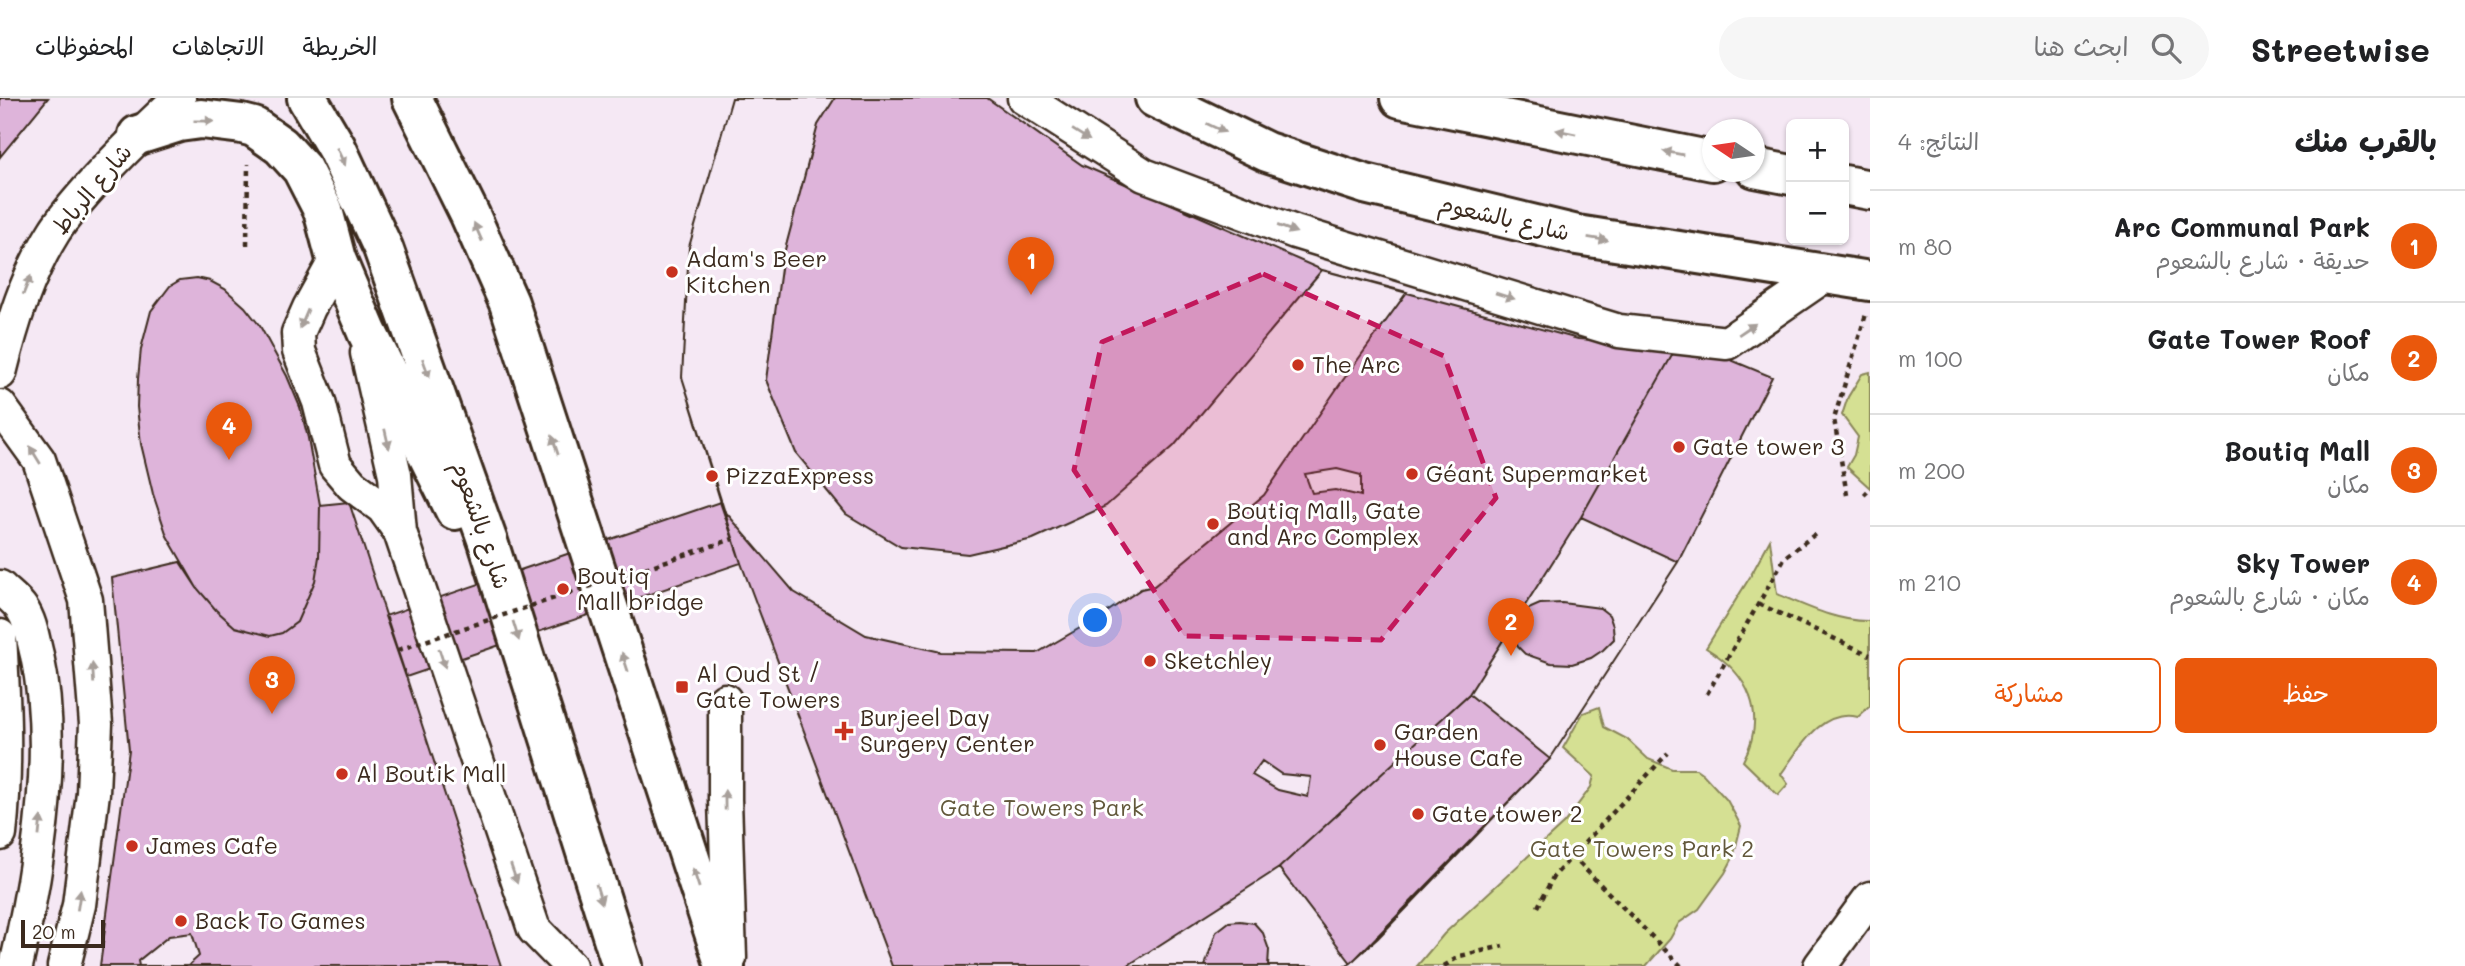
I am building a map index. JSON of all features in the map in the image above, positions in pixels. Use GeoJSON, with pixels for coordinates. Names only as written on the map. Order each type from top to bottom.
{"type":"FeatureCollection","features":[{"type":"Feature","properties":{"kind":"main road"},"geometry":{"type":"LineString","coordinates":[[138,135],[159,98]]}},
{"type":"Feature","properties":{"kind":"main road","name":"شارع بالشعوم"},"geometry":{"type":"LineString","coordinates":[[307,98],[336,147],[383,248],[488,542],[622,966]]}},
{"type":"Feature","properties":{"kind":"main road"},"geometry":{"type":"LineString","coordinates":[[412,98],[470,215],[509,303],[727,966]]}},
{"type":"Feature","properties":{"kind":"main road","name":"شارع بالشعوم"},"geometry":{"type":"LineString","coordinates":[[1155,98],[1267,152],[1364,184],[1577,236],[1827,274],[1868,296]]}},
{"type":"Feature","properties":{"kind":"main road"},"geometry":{"type":"LineString","coordinates":[[1400,98],[1702,159]]}},
{"type":"Feature","properties":{"kind":"main road"},"geometry":{"type":"LineString","coordinates":[[138,135],[179,122],[201,119],[242,124],[254,127],[281,146],[302,169],[323,210],[336,258],[373,344],[464,526],[488,542]]}},
{"type":"Feature","properties":{"kind":"main road"},"geometry":{"type":"LineString","coordinates":[[1765,171],[1786,174]]}},
{"type":"Feature","properties":{"kind":"main road"},"geometry":{"type":"LineString","coordinates":[[1849,186],[1870,190]]}},
{"type":"Feature","properties":{"kind":"street","name":"شارع الرباط"},"geometry":{"type":"LineString","coordinates":[[0,373],[10,330],[29,278],[54,231],[138,135],[179,98]]}},
{"type":"Feature","properties":{"kind":"street"},"geometry":{"type":"LineString","coordinates":[[1024,98],[1156,179],[1295,232],[1619,331],[1727,343],[1827,274]]}},
{"type":"Feature","properties":{"kind":"street"},"geometry":{"type":"LineString","coordinates":[[336,258],[298,333],[299,351],[319,402],[335,465],[352,485],[383,508],[400,532]]}},
{"type":"Feature","properties":{"kind":"street"},"geometry":{"type":"LineString","coordinates":[[354,301],[395,475],[400,532],[534,929],[570,966]]}},
{"type":"Feature","properties":{"kind":"street"},"geometry":{"type":"LineString","coordinates":[[0,406],[39,460],[86,600],[96,723],[93,793],[79,905],[64,966]]}},
{"type":"Feature","properties":{"kind":"street"},"geometry":{"type":"LineString","coordinates":[[0,587],[22,609],[32,634],[44,689],[45,762],[40,829],[28,915],[16,966]]}},
{"type":"Feature","properties":{"kind":"street"},"geometry":{"type":"LineString","coordinates":[[0,636],[5,711],[5,787],[0,834]]}},
{"type":"Feature","properties":{"kind":"street"},"geometry":{"type":"LineString","coordinates":[[725,700],[727,966]]}},
{"type":"Feature","properties":{"kind":"street"},"geometry":{"type":"LineString","coordinates":[[1820,966],[1870,898]]}},
{"type":"Feature","properties":{"kind":"path"},"geometry":{"type":"LineString","coordinates":[[247,245],[248,152]]}},
{"type":"Feature","properties":{"kind":"path"},"geometry":{"type":"LineString","coordinates":[[1847,495],[1833,419],[1868,296]]}},
{"type":"Feature","properties":{"kind":"path"},"geometry":{"type":"LineString","coordinates":[[1864,495],[1870,489]]}},
{"type":"Feature","properties":{"kind":"path"},"geometry":{"type":"LineString","coordinates":[[1707,694],[1785,557],[1818,532]]}},
{"type":"Feature","properties":{"kind":"path"},"geometry":{"type":"LineString","coordinates":[[398,650],[733,539]]}},
{"type":"Feature","properties":{"kind":"path"},"geometry":{"type":"LineString","coordinates":[[1759,604],[1870,655]]}},
{"type":"Feature","properties":{"kind":"path"},"geometry":{"type":"LineString","coordinates":[[1538,906],[1553,877],[1668,753]]}},
{"type":"Feature","properties":{"kind":"path"},"geometry":{"type":"LineString","coordinates":[[1572,856],[1681,966]]}},
{"type":"Feature","properties":{"kind":"path"},"geometry":{"type":"LineString","coordinates":[[1444,966],[1460,956],[1503,946]]}},
{"type":"Feature","properties":{"kind":"highlighted area"},"geometry":{"type":"Polygon","coordinates":[[[1263,274],[1444,356],[1496,498],[1381,640],[1184,636],[1074,470],[1102,342],[1263,274]]]}},
{"type":"Feature","properties":{"kind":"green space"},"geometry":{"type":"Polygon","coordinates":[[[1870,372],[1870,488],[1847,467],[1854,455],[1858,437],[1842,415],[1848,397],[1862,374],[1870,372]]]}},
{"type":"Feature","properties":{"kind":"green space"},"geometry":{"type":"Polygon","coordinates":[[[1770,540],[1777,594],[1834,616],[1870,621],[1870,706],[1858,717],[1833,718],[1813,732],[1781,774],[1788,784],[1778,795],[1743,761],[1754,727],[1754,711],[1750,697],[1733,670],[1706,648],[1770,540]]]}},
{"type":"Feature","properties":{"kind":"green space","name":"Gate Towers Park 2"},"geometry":{"type":"Polygon","coordinates":[[[1599,707],[1604,727],[1627,739],[1648,759],[1672,769],[1696,769],[1727,800],[1741,826],[1733,858],[1725,873],[1699,909],[1679,923],[1670,939],[1646,966],[1417,966],[1444,934],[1564,823],[1591,787],[1594,776],[1563,748],[1583,713],[1599,707]]]}},
{"type":"Feature","properties":{"kind":"building"},"geometry":{"type":"Polygon","coordinates":[[[0,98],[48,98],[0,157],[0,98]]]}},
{"type":"Feature","properties":{"kind":"building","name":"The Arc"},"geometry":{"type":"Polygon","coordinates":[[[732,98],[835,98],[818,125],[782,261],[766,380],[796,453],[846,514],[901,547],[968,554],[1033,539],[1106,506],[1174,446],[1322,270],[1407,292],[1264,495],[1154,586],[1141,589],[1037,653],[941,652],[866,635],[794,592],[723,509],[682,377],[689,247],[732,98]]]}},
{"type":"Feature","properties":{"kind":"building","name":"Boutiq Mall, Gate and Arc Complex"},"geometry":{"type":"Polygon","coordinates":[[[732,98],[987,98],[1082,165],[1322,270],[1578,339],[1695,345],[1772,377],[1678,562],[1550,759],[1378,938],[1347,966],[892,966],[741,563],[682,377],[689,247],[732,98]]]}},
{"type":"Feature","properties":{"kind":"building"},"geometry":{"type":"Polygon","coordinates":[[[197,278],[225,289],[245,307],[260,326],[287,376],[300,407],[308,438],[320,505],[319,557],[315,581],[297,622],[282,633],[270,636],[235,627],[197,588],[167,536],[141,444],[137,407],[138,379],[141,349],[151,311],[170,286],[180,280],[197,278]]]}},
{"type":"Feature","properties":{"kind":"building"},"geometry":{"type":"Polygon","coordinates":[[[1679,343],[1695,345],[1772,377],[1678,562],[1550,759],[1378,938],[1347,966],[1268,966],[1269,950],[1263,933],[1254,923],[1229,922],[1216,932],[1205,966],[1127,966],[1279,868],[1469,694],[1581,517],[1679,343]],[[1562,603],[1540,604],[1524,611],[1514,623],[1513,637],[1525,654],[1551,663],[1572,664],[1591,658],[1614,639],[1609,615],[1600,608],[1562,603]]]}},
{"type":"Feature","properties":{"kind":"building","name":"Gate tower 3"},"geometry":{"type":"Polygon","coordinates":[[[1679,343],[1695,345],[1772,377],[1678,562],[1581,517],[1679,343]]]}},
{"type":"Feature","properties":{"kind":"building"},"geometry":{"type":"Polygon","coordinates":[[[1337,469],[1361,475],[1361,496],[1335,490],[1312,493],[1305,474],[1337,469]]]}},
{"type":"Feature","properties":{"kind":"building"},"geometry":{"type":"Polygon","coordinates":[[[349,502],[501,966],[100,966],[129,750],[112,578],[180,562],[197,588],[235,627],[270,636],[282,633],[297,622],[315,581],[319,557],[320,505],[349,502]]]}},
{"type":"Feature","properties":{"kind":"building","name":"Boutiq Mall bridge"},"geometry":{"type":"Polygon","coordinates":[[[720,502],[741,563],[406,677],[385,616],[720,502]]]}},
{"type":"Feature","properties":{"kind":"building","name":"Gate tower 2"},"geometry":{"type":"Polygon","coordinates":[[[1469,694],[1550,759],[1351,963],[1279,868],[1469,694]]]}},
{"type":"Feature","properties":{"kind":"building"},"geometry":{"type":"Polygon","coordinates":[[[1262,761],[1281,774],[1311,777],[1308,797],[1278,790],[1252,775],[1262,761]]]}},
{"type":"Feature","properties":{"kind":"building"},"geometry":{"type":"Polygon","coordinates":[[[192,933],[199,956],[188,966],[139,966],[138,961],[169,936],[192,933]]]}},
{"type":"Feature","properties":{"kind":"place","name":"Adam's Beer Kitchen"},"geometry":{"type":"Point","coordinates":[672,272]}},
{"type":"Feature","properties":{"kind":"place","name":"Arc Communal Park"},"geometry":{"type":"Point","coordinates":[1031,295]}},
{"type":"Feature","properties":{"kind":"place","name":"The Arc"},"geometry":{"type":"Point","coordinates":[1298,365]}},
{"type":"Feature","properties":{"kind":"place","name":"Gate tower 3"},"geometry":{"type":"Point","coordinates":[1679,447]}},
{"type":"Feature","properties":{"kind":"place","name":"Sky Tower"},"geometry":{"type":"Point","coordinates":[229,460]}},
{"type":"Feature","properties":{"kind":"place","name":"Géant Supermarket"},"geometry":{"type":"Point","coordinates":[1412,474]}},
{"type":"Feature","properties":{"kind":"place","name":"PizzaExpress"},"geometry":{"type":"Point","coordinates":[712,476]}},
{"type":"Feature","properties":{"kind":"place","name":"Boutiq Mall, Gate and Arc Complex"},"geometry":{"type":"Point","coordinates":[1213,524]}},
{"type":"Feature","properties":{"kind":"place","name":"Boutiq Mall bridge"},"geometry":{"type":"Point","coordinates":[563,589]}},
{"type":"Feature","properties":{"kind":"place","name":"Gate Tower Roof"},"geometry":{"type":"Point","coordinates":[1511,656]}},
{"type":"Feature","properties":{"kind":"place","name":"Sketchley"},"geometry":{"type":"Point","coordinates":[1150,661]}},
{"type":"Feature","properties":{"kind":"place","name":"Al Oud St / Gate Towers"},"geometry":{"type":"Point","coordinates":[682,687]}},
{"type":"Feature","properties":{"kind":"place","name":"Boutiq Mall"},"geometry":{"type":"Point","coordinates":[272,714]}},
{"type":"Feature","properties":{"kind":"place","name":"Burjeel Day Surgery Center"},"geometry":{"type":"Point","coordinates":[844,731]}},
{"type":"Feature","properties":{"kind":"place","name":"Garden House Cafe"},"geometry":{"type":"Point","coordinates":[1380,745]}},
{"type":"Feature","properties":{"kind":"place","name":"Al Boutik Mall"},"geometry":{"type":"Point","coordinates":[342,774]}},
{"type":"Feature","properties":{"kind":"place","name":"Gate tower 2"},"geometry":{"type":"Point","coordinates":[1418,814]}},
{"type":"Feature","properties":{"kind":"place","name":"James Cafe"},"geometry":{"type":"Point","coordinates":[132,846]}},
{"type":"Feature","properties":{"kind":"place","name":"Back To Games"},"geometry":{"type":"Point","coordinates":[181,921]}},
{"type":"Feature","properties":{"kind":"park label","name":"Gate Towers Park"},"geometry":{"type":"Point","coordinates":[1042,808]}}]}
